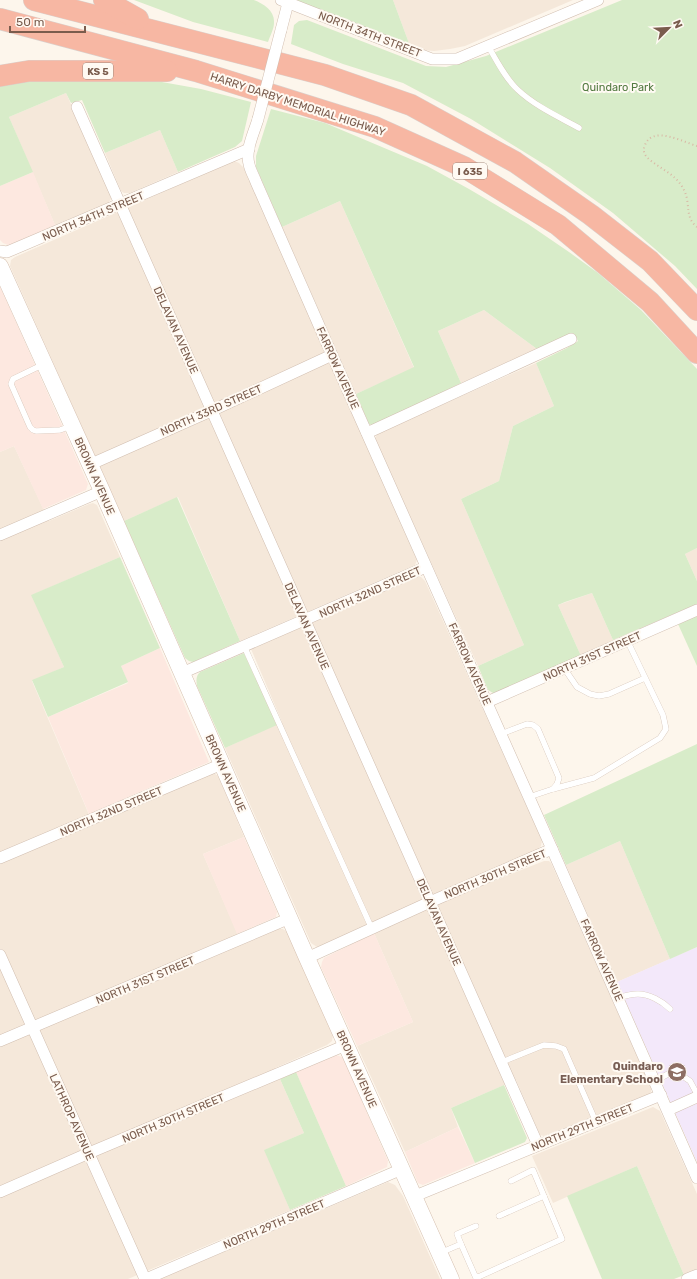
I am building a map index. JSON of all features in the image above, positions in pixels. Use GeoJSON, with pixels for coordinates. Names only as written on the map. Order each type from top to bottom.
{"type":"FeatureCollection","features":[{"type":"Feature","properties":{"kind":"highway","name":"I 635"},"geometry":{"type":"LineString","coordinates":[[34,0],[325,75],[411,105],[515,162],[591,215],[650,261],[697,310]]}},
{"type":"Feature","properties":{"kind":"highway"},"geometry":{"type":"LineString","coordinates":[[104,0],[165,33]]}},
{"type":"Feature","properties":{"kind":"highway","name":"HARRY DARBY MEMORIAL HIGHWAY"},"geometry":{"type":"LineString","coordinates":[[0,19],[196,71],[375,127],[464,168],[558,225],[650,302],[697,353]]}},
{"type":"Feature","properties":{"kind":"highway","name":"KS 5"},"geometry":{"type":"LineString","coordinates":[[0,76],[29,71],[196,71]]}},
{"type":"Feature","properties":{"kind":"main road","name":"BROWN AVENUE"},"geometry":{"type":"LineString","coordinates":[[0,266],[102,491],[307,958],[452,1279]]}},
{"type":"Feature","properties":{"kind":"street","name":"NORTH 34TH STREET"},"geometry":{"type":"LineString","coordinates":[[0,251],[7,252],[249,149],[281,30],[284,1],[432,59],[457,59],[598,0]]}},
{"type":"Feature","properties":{"kind":"street","name":"DELAVAN AVENUE"},"geometry":{"type":"LineString","coordinates":[[77,107],[538,1145]]}},
{"type":"Feature","properties":{"kind":"street","name":"FARROW AVENUE"},"geometry":{"type":"LineString","coordinates":[[249,149],[249,164],[251,170],[366,433],[662,1096],[697,1178]]}},
{"type":"Feature","properties":{"kind":"street"},"geometry":{"type":"LineString","coordinates":[[366,433],[571,339]]}},
{"type":"Feature","properties":{"kind":"street","name":"NORTH 33RD STREET"},"geometry":{"type":"LineString","coordinates":[[89,464],[211,411],[332,355]]}},
{"type":"Feature","properties":{"kind":"street"},"geometry":{"type":"LineString","coordinates":[[0,534],[102,491]]}},
{"type":"Feature","properties":{"kind":"street","name":"NORTH 32ND STREET"},"geometry":{"type":"LineString","coordinates":[[182,673],[426,567]]}},
{"type":"Feature","properties":{"kind":"street","name":"NORTH 31ST STREET"},"geometry":{"type":"LineString","coordinates":[[486,702],[697,610]]}},
{"type":"Feature","properties":{"kind":"street","name":"NORTH 32ND STREET"},"geometry":{"type":"LineString","coordinates":[[0,858],[222,764]]}},
{"type":"Feature","properties":{"kind":"street","name":"NORTH 30TH STREET"},"geometry":{"type":"LineString","coordinates":[[307,958],[552,849]]}},
{"type":"Feature","properties":{"kind":"street","name":"NORTH 31ST STREET"},"geometry":{"type":"LineString","coordinates":[[0,1041],[290,918]]}},
{"type":"Feature","properties":{"kind":"street","name":"LATHROP AVENUE"},"geometry":{"type":"LineString","coordinates":[[0,954],[145,1279]]}},
{"type":"Feature","properties":{"kind":"street","name":"NORTH 30TH STREET"},"geometry":{"type":"LineString","coordinates":[[0,1192],[346,1045]]}},
{"type":"Feature","properties":{"kind":"street","name":"NORTH 29TH STREET"},"geometry":{"type":"LineString","coordinates":[[415,1196],[662,1096]]}},
{"type":"Feature","properties":{"kind":"street"},"geometry":{"type":"LineString","coordinates":[[668,1110],[697,1096]]}},
{"type":"Feature","properties":{"kind":"street","name":"NORTH 29TH STREET"},"geometry":{"type":"LineString","coordinates":[[145,1279],[402,1169]]}},
{"type":"Feature","properties":{"kind":"street"},"geometry":{"type":"LineString","coordinates":[[687,1279],[697,1274]]}},
{"type":"Feature","properties":{"kind":"lane"},"geometry":{"type":"LineString","coordinates":[[488,46],[503,72],[518,90],[533,101],[579,128]]}},
{"type":"Feature","properties":{"kind":"lane"},"geometry":{"type":"LineString","coordinates":[[44,364],[13,379],[11,384],[30,427],[36,431],[60,430],[72,426]]}},
{"type":"Feature","properties":{"kind":"lane"},"geometry":{"type":"LineString","coordinates":[[529,797],[594,778],[660,738],[666,729],[663,715],[627,640]]}},
{"type":"Feature","properties":{"kind":"lane"},"geometry":{"type":"LineString","coordinates":[[244,646],[372,929]]}},
{"type":"Feature","properties":{"kind":"lane"},"geometry":{"type":"LineString","coordinates":[[564,668],[577,687],[590,694],[599,696],[609,694],[645,678]]}},
{"type":"Feature","properties":{"kind":"lane"},"geometry":{"type":"LineString","coordinates":[[501,734],[527,724],[533,725],[538,729],[559,778],[553,789]]}},
{"type":"Feature","properties":{"kind":"lane"},"geometry":{"type":"LineString","coordinates":[[618,998],[637,994],[644,995],[663,1003],[670,1009]]}},
{"type":"Feature","properties":{"kind":"lane"},"geometry":{"type":"LineString","coordinates":[[502,1062],[544,1046],[556,1046],[564,1049],[596,1122]]}},
{"type":"Feature","properties":{"kind":"lane"},"geometry":{"type":"LineString","coordinates":[[655,1081],[668,1074],[678,1073],[690,1081],[697,1096]]}},
{"type":"Feature","properties":{"kind":"lane"},"geometry":{"type":"LineString","coordinates":[[476,1226],[457,1234],[476,1278],[562,1239],[533,1170],[511,1180]]}},
{"type":"Feature","properties":{"kind":"lane"},"geometry":{"type":"LineString","coordinates":[[499,1216],[544,1196]]}},
{"type":"Feature","properties":{"kind":"lane"},"geometry":{"type":"LineString","coordinates":[[440,1253],[461,1244]]}},
{"type":"Feature","properties":{"kind":"path"},"geometry":{"type":"LineString","coordinates":[[697,146],[672,137],[654,135],[649,138],[644,147],[644,153],[649,160],[673,176],[681,185],[686,195],[689,217],[697,227]]}},
{"type":"Feature","properties":{"kind":"shaded area"},"geometry":{"type":"Polygon","coordinates":[[[393,0],[573,0],[465,46],[434,51],[423,50],[410,46],[393,0]]]}},
{"type":"Feature","properties":{"kind":"shaded area"},"geometry":{"type":"Polygon","coordinates":[[[66,93],[111,194],[111,199],[108,203],[55,225],[9,117],[66,93]]]}},
{"type":"Feature","properties":{"kind":"shaded area"},"geometry":{"type":"Polygon","coordinates":[[[160,130],[178,172],[130,193],[124,193],[121,191],[105,153],[160,130]]]}},
{"type":"Feature","properties":{"kind":"shaded area"},"geometry":{"type":"Polygon","coordinates":[[[234,161],[239,163],[244,168],[417,560],[415,565],[240,641],[178,497],[124,521],[10,266],[11,260],[15,257],[234,161]]]}},
{"type":"Feature","properties":{"kind":"shaded area"},"geometry":{"type":"Polygon","coordinates":[[[33,172],[55,225],[14,244],[8,245],[0,240],[0,186],[33,172]]]}},
{"type":"Feature","properties":{"kind":"shaded area"},"geometry":{"type":"Polygon","coordinates":[[[340,201],[414,368],[356,394],[282,227],[340,201]]]}},
{"type":"Feature","properties":{"kind":"shaded area"},"geometry":{"type":"Polygon","coordinates":[[[0,286],[88,484],[86,490],[43,509],[14,446],[0,452],[0,286]]]}},
{"type":"Feature","properties":{"kind":"shaded area"},"geometry":{"type":"Polygon","coordinates":[[[484,310],[537,349],[461,383],[438,331],[484,310]]]}},
{"type":"Feature","properties":{"kind":"shaded area"},"geometry":{"type":"Polygon","coordinates":[[[536,363],[554,406],[513,426],[499,481],[461,499],[524,645],[478,666],[375,439],[377,434],[536,363]]]}},
{"type":"Feature","properties":{"kind":"shaded area"},"geometry":{"type":"Polygon","coordinates":[[[14,446],[49,521],[89,504],[93,503],[97,505],[120,557],[32,595],[64,667],[32,681],[93,824],[214,773],[218,776],[244,837],[203,854],[242,944],[278,929],[283,929],[287,932],[333,1035],[332,1041],[327,1045],[275,1068],[304,1133],[265,1150],[290,1210],[128,1279],[0,1279],[0,452],[14,446]]]}},
{"type":"Feature","properties":{"kind":"shaded area"},"geometry":{"type":"Polygon","coordinates":[[[697,548],[697,581],[685,554],[697,548]]]}},
{"type":"Feature","properties":{"kind":"shaded area"},"geometry":{"type":"Polygon","coordinates":[[[417,577],[421,577],[425,581],[542,840],[541,846],[538,849],[317,947],[311,943],[225,748],[282,722],[251,649],[417,577]]]}},
{"type":"Feature","properties":{"kind":"shaded area"},"geometry":{"type":"Polygon","coordinates":[[[592,593],[613,640],[581,656],[558,605],[592,593]]]}},
{"type":"Feature","properties":{"kind":"shaded area"},"geometry":{"type":"Polygon","coordinates":[[[160,648],[209,762],[89,814],[48,717],[128,683],[121,666],[160,648]]]}},
{"type":"Feature","properties":{"kind":"shaded area"},"geometry":{"type":"Polygon","coordinates":[[[244,837],[277,912],[276,917],[237,934],[203,854],[244,837]]]}},
{"type":"Feature","properties":{"kind":"shaded area"},"geometry":{"type":"Polygon","coordinates":[[[620,841],[670,959],[617,982],[566,865],[620,841]]]}},
{"type":"Feature","properties":{"kind":"shaded area"},"geometry":{"type":"Polygon","coordinates":[[[544,861],[549,861],[551,863],[651,1087],[651,1092],[648,1095],[544,1136],[540,1135],[516,1080],[451,1108],[458,1127],[405,1152],[357,1046],[413,1022],[374,933],[456,896],[544,861]]]}},
{"type":"Feature","properties":{"kind":"shaded area"},"geometry":{"type":"Polygon","coordinates":[[[374,933],[413,1022],[357,1046],[321,967],[324,958],[374,933]]]}},
{"type":"Feature","properties":{"kind":"shaded area","name":"Quindaro Elementary School"},"geometry":{"type":"Polygon","coordinates":[[[697,947],[697,1162],[617,982],[697,947]]]}},
{"type":"Feature","properties":{"kind":"shaded area"},"geometry":{"type":"Polygon","coordinates":[[[336,1055],[342,1057],[345,1062],[388,1161],[387,1167],[346,1186],[296,1072],[336,1055]]]}},
{"type":"Feature","properties":{"kind":"shaded area"},"geometry":{"type":"Polygon","coordinates":[[[653,1107],[660,1111],[697,1194],[697,1270],[684,1275],[637,1166],[553,1203],[532,1156],[653,1107]]]}},
{"type":"Feature","properties":{"kind":"shaded area"},"geometry":{"type":"Polygon","coordinates":[[[458,1127],[475,1163],[423,1185],[418,1183],[405,1152],[458,1127]]]}},
{"type":"Feature","properties":{"kind":"shaded area"},"geometry":{"type":"Polygon","coordinates":[[[388,1182],[395,1185],[403,1196],[440,1279],[160,1279],[388,1182]]]}},
{"type":"Feature","properties":{"kind":"green space"},"geometry":{"type":"Polygon","coordinates":[[[134,0],[254,0],[268,8],[273,15],[274,25],[268,42],[193,22],[134,0]]]}},
{"type":"Feature","properties":{"kind":"green space"},"geometry":{"type":"Polygon","coordinates":[[[294,0],[393,0],[410,46],[294,0]]]}},
{"type":"Feature","properties":{"kind":"green space","name":"Quindaro Park"},"geometry":{"type":"Polygon","coordinates":[[[622,0],[697,0],[697,289],[675,266],[613,213],[550,168],[471,119],[403,83],[343,64],[291,44],[294,25],[299,21],[307,20],[426,66],[446,67],[486,56],[622,0]]]}},
{"type":"Feature","properties":{"kind":"green space"},"geometry":{"type":"Polygon","coordinates":[[[134,77],[201,89],[251,102],[242,141],[235,147],[178,172],[160,130],[105,153],[82,100],[71,103],[66,93],[9,117],[33,172],[0,186],[0,81],[134,77]]]}},
{"type":"Feature","properties":{"kind":"green space"},"geometry":{"type":"Polygon","coordinates":[[[271,109],[325,123],[427,166],[528,224],[598,273],[641,310],[697,369],[697,548],[685,554],[697,581],[697,604],[613,640],[592,593],[565,602],[558,605],[581,656],[501,692],[493,693],[488,690],[478,666],[524,645],[461,499],[499,481],[513,426],[554,406],[536,363],[578,341],[573,333],[537,349],[484,310],[438,331],[461,383],[374,426],[369,424],[356,394],[414,367],[340,201],[282,227],[256,167],[256,156],[271,109]]]}},
{"type":"Feature","properties":{"kind":"green space"},"geometry":{"type":"Polygon","coordinates":[[[177,497],[240,641],[193,662],[185,658],[124,521],[177,497]]]}},
{"type":"Feature","properties":{"kind":"green space"},"geometry":{"type":"Polygon","coordinates":[[[120,557],[160,648],[121,666],[128,682],[48,717],[32,680],[64,667],[31,595],[120,557]]]}},
{"type":"Feature","properties":{"kind":"green space"},"geometry":{"type":"Polygon","coordinates":[[[697,616],[697,666],[678,624],[697,616]]]}},
{"type":"Feature","properties":{"kind":"green space"},"geometry":{"type":"Polygon","coordinates":[[[244,653],[277,725],[225,748],[196,682],[200,672],[244,653]]]}},
{"type":"Feature","properties":{"kind":"green space"},"geometry":{"type":"Polygon","coordinates":[[[697,744],[697,947],[670,959],[620,841],[566,865],[544,815],[697,744]]]}},
{"type":"Feature","properties":{"kind":"green space"},"geometry":{"type":"Polygon","coordinates":[[[296,1072],[346,1186],[290,1210],[264,1150],[304,1133],[280,1079],[296,1072]]]}},
{"type":"Feature","properties":{"kind":"green space"},"geometry":{"type":"Polygon","coordinates":[[[504,1085],[527,1138],[525,1142],[475,1163],[451,1108],[504,1085]]]}},
{"type":"Feature","properties":{"kind":"green space"},"geometry":{"type":"Polygon","coordinates":[[[637,1166],[684,1275],[674,1279],[602,1279],[567,1196],[637,1166]]]}},
{"type":"Feature","properties":{"kind":"place","name":"Quindaro Elementary School"},"geometry":{"type":"Point","coordinates":[677,1072]}}]}
